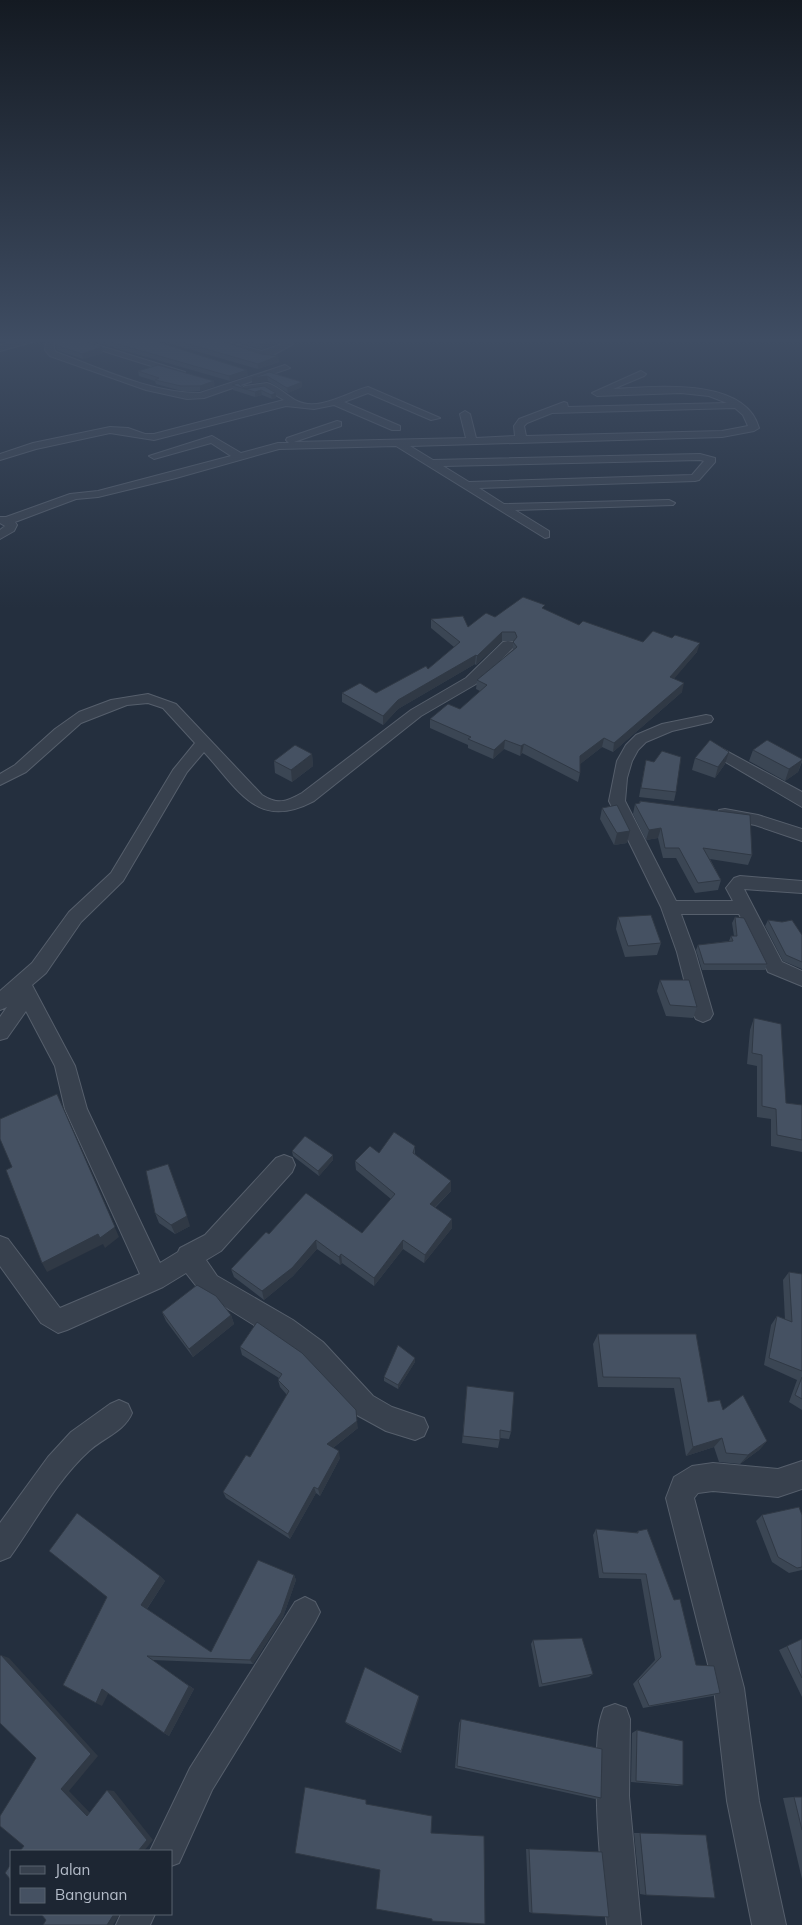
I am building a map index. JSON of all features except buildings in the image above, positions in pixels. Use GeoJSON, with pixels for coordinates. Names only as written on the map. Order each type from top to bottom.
{"type":"FeatureCollection","features":[{"type":"Feature","properties":{"kind":"street"},"geometry":{"type":"LineString","coordinates":[[0,457],[33,446],[110,430],[128,431],[144,437],[154,438],[188,429]]}},
{"type":"Feature","properties":{"kind":"street"},"geometry":{"type":"LineString","coordinates":[[4,520],[74,496],[98,494],[133,486],[278,446],[324,429]]}},
{"type":"Feature","properties":{"kind":"street"},"geometry":{"type":"LineString","coordinates":[[469,429],[472,441]]}},
{"type":"Feature","properties":{"kind":"street"},"geometry":{"type":"LineString","coordinates":[[519,429],[520,436]]}},
{"type":"Feature","properties":{"kind":"street"},"geometry":{"type":"LineString","coordinates":[[278,446],[472,441],[520,436],[722,434],[752,429]]}},
{"type":"Feature","properties":{"kind":"street"},"geometry":{"type":"LineString","coordinates":[[154,456],[212,439],[238,456]]}},
{"type":"Feature","properties":{"kind":"street"},"geometry":{"type":"LineString","coordinates":[[399,443],[545,534]]}},
{"type":"Feature","properties":{"kind":"street"},"geometry":{"type":"LineString","coordinates":[[432,463],[700,457],[711,460],[695,478],[467,485]]}},
{"type":"Feature","properties":{"kind":"street"},"geometry":{"type":"LineString","coordinates":[[503,508],[669,503]]}},
{"type":"Feature","properties":{"kind":"street"},"geometry":{"type":"LineString","coordinates":[[0,535],[10,530],[11,525],[4,520]]}},
{"type":"Feature","properties":{"kind":"street"},"geometry":{"type":"LineString","coordinates":[[0,780],[15,774],[32,761],[70,723],[126,701],[146,698],[161,702],[170,707],[256,799],[266,805],[280,809],[292,806],[315,791],[416,713],[471,681],[508,645]]}},
{"type":"Feature","properties":{"kind":"street"},"geometry":{"type":"LineString","coordinates":[[703,1014],[686,952],[670,907],[617,801],[618,782],[623,762],[630,746],[656,729],[706,719]]}},
{"type":"Feature","properties":{"kind":"street"},"geometry":{"type":"LineString","coordinates":[[0,1032],[24,990],[76,916],[117,877],[181,770],[204,742]]}},
{"type":"Feature","properties":{"kind":"street"},"geometry":{"type":"LineString","coordinates":[[717,751],[797,796],[802,802]]}},
{"type":"Feature","properties":{"kind":"street"},"geometry":{"type":"LineString","coordinates":[[617,801],[636,803]]}},
{"type":"Feature","properties":{"kind":"street"},"geometry":{"type":"LineString","coordinates":[[712,812],[758,820],[802,835]]}},
{"type":"Feature","properties":{"kind":"street"},"geometry":{"type":"LineString","coordinates":[[802,887],[766,882],[740,882],[735,888],[775,967],[802,979]]}},
{"type":"Feature","properties":{"kind":"street"},"geometry":{"type":"LineString","coordinates":[[670,907],[745,908]]}},
{"type":"Feature","properties":{"kind":"street"},"geometry":{"type":"LineString","coordinates":[[0,1002],[24,990]]}},
{"type":"Feature","properties":{"kind":"street"},"geometry":{"type":"LineString","coordinates":[[24,990],[65,1066],[76,1109],[155,1279]]}},
{"type":"Feature","properties":{"kind":"street"},"geometry":{"type":"LineString","coordinates":[[0,1247],[50,1315],[58,1321],[155,1279],[188,1256],[213,1243],[284,1165]]}},
{"type":"Feature","properties":{"kind":"street"},"geometry":{"type":"LineString","coordinates":[[188,1256],[209,1284],[251,1311],[284,1329],[314,1351],[364,1405],[386,1418],[415,1427]]}},
{"type":"Feature","properties":{"kind":"street"},"geometry":{"type":"LineString","coordinates":[[0,1547],[57,1466],[80,1441],[119,1413]]}},
{"type":"Feature","properties":{"kind":"street"},"geometry":{"type":"LineString","coordinates":[[769,1925],[742,1802],[730,1688],[680,1498],[684,1487],[692,1480],[713,1477],[778,1483],[802,1475]]}},
{"type":"Feature","properties":{"kind":"street"},"geometry":{"type":"LineString","coordinates":[[167,1850],[201,1779],[305,1612]]}},
{"type":"Feature","properties":{"kind":"street"},"geometry":{"type":"LineString","coordinates":[[615,1718],[611,1754],[616,1853],[624,1925]]}}]}
